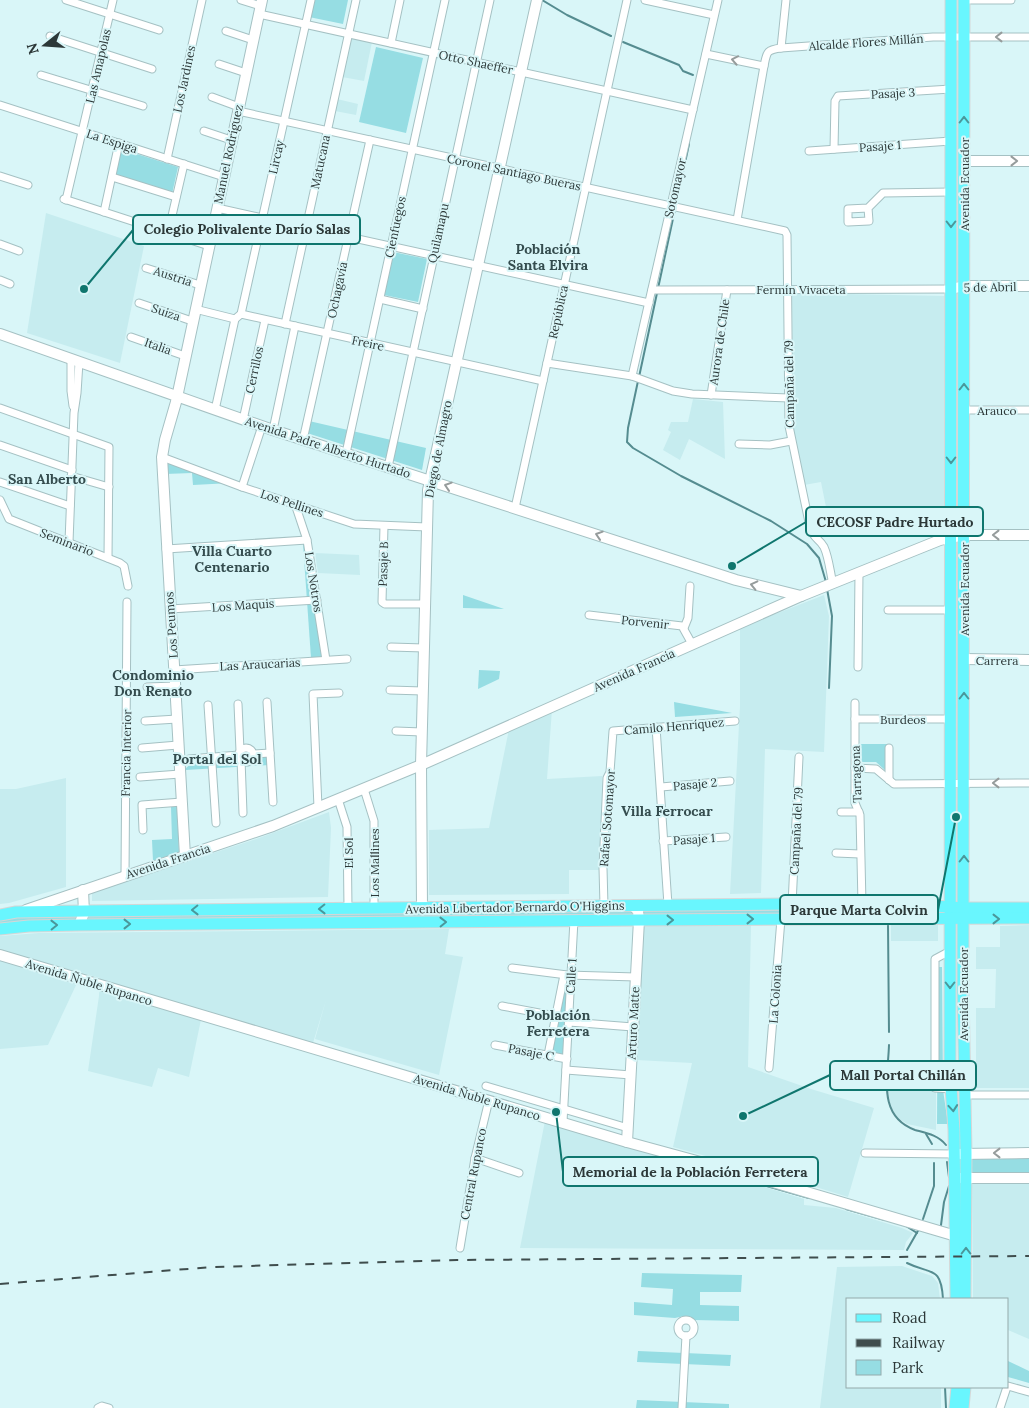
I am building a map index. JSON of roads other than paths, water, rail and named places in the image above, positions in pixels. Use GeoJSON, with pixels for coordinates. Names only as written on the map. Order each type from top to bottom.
{"type":"FeatureCollection","features":[{"type":"Feature","properties":{"kind":"main road","name":"Avenida Ecuador"},"geometry":{"type":"LineString","coordinates":[[951,0],[951,1089],[960,1154],[961,1178]]}},
{"type":"Feature","properties":{"kind":"main road","name":"Avenida Ecuador"},"geometry":{"type":"LineString","coordinates":[[960,1154],[964,1095],[964,0]]}},
{"type":"Feature","properties":{"kind":"main road"},"geometry":{"type":"LineString","coordinates":[[951,171],[958,174],[964,165]]}},
{"type":"Feature","properties":{"kind":"main road"},"geometry":{"type":"LineString","coordinates":[[951,397],[957,408],[964,410]]}},
{"type":"Feature","properties":{"kind":"main road"},"geometry":{"type":"LineString","coordinates":[[951,648],[964,660]]}},
{"type":"Feature","properties":{"kind":"main road","name":"Avenida Libertador Bernardo O'Higgins"},"geometry":{"type":"LineString","coordinates":[[0,914],[16,912],[244,909],[892,903],[950,906],[963,913],[1029,918]]}},
{"type":"Feature","properties":{"kind":"main road"},"geometry":{"type":"LineString","coordinates":[[608,906],[616,912],[613,920]]}},
{"type":"Feature","properties":{"kind":"main road","name":"Avenida Libertador Bernardo O'Higgins"},"geometry":{"type":"LineString","coordinates":[[0,929],[28,926],[242,923],[950,919],[963,913],[1029,908]]}},
{"type":"Feature","properties":{"kind":"main road"},"geometry":{"type":"LineString","coordinates":[[242,923],[241,916],[244,909]]}},
{"type":"Feature","properties":{"kind":"main road"},"geometry":{"type":"LineString","coordinates":[[956,1298],[956,1236],[961,1178]]}},
{"type":"Feature","properties":{"kind":"main road"},"geometry":{"type":"LineString","coordinates":[[961,1178],[965,1298]]}},
{"type":"Feature","properties":{"kind":"main road"},"geometry":{"type":"LineString","coordinates":[[955,1408],[957,1388]]}},
{"type":"Feature","properties":{"kind":"main road"},"geometry":{"type":"LineString","coordinates":[[963,1408],[965,1388]]}},
{"type":"Feature","properties":{"kind":"street"},"geometry":{"type":"LineString","coordinates":[[66,0],[159,30]]}},
{"type":"Feature","properties":{"kind":"street","name":"Las Amapolas"},"geometry":{"type":"LineString","coordinates":[[104,212],[64,199],[113,0]]}},
{"type":"Feature","properties":{"kind":"street","name":"Los Jardines"},"geometry":{"type":"LineString","coordinates":[[167,159],[202,0]]}},
{"type":"Feature","properties":{"kind":"street","name":"Otto Shaeffer"},"geometry":{"type":"LineString","coordinates":[[242,0],[305,25],[693,110]]}},
{"type":"Feature","properties":{"kind":"street","name":"Lircay"},"geometry":{"type":"LineString","coordinates":[[215,410],[263,218],[311,0]]}},
{"type":"Feature","properties":{"kind":"street","name":"Matucana"},"geometry":{"type":"LineString","coordinates":[[284,324],[356,0]]}},
{"type":"Feature","properties":{"kind":"street"},"geometry":{"type":"LineString","coordinates":[[390,43],[400,0]]}},
{"type":"Feature","properties":{"kind":"street","name":"Cienfuegos"},"geometry":{"type":"LineString","coordinates":[[346,453],[445,0]]}},
{"type":"Feature","properties":{"kind":"street","name":"Quilamapu"},"geometry":{"type":"LineString","coordinates":[[388,466],[490,0]]}},
{"type":"Feature","properties":{"kind":"street","name":"Diego de Almagro"},"geometry":{"type":"LineString","coordinates":[[422,908],[421,765],[425,604],[429,574],[428,490],[537,0]]}},
{"type":"Feature","properties":{"kind":"street","name":"República"},"geometry":{"type":"LineString","coordinates":[[515,508],[627,0]]}},
{"type":"Feature","properties":{"kind":"street"},"geometry":{"type":"LineString","coordinates":[[646,0],[714,15]]}},
{"type":"Feature","properties":{"kind":"street","name":"Sotomayor"},"geometry":{"type":"LineString","coordinates":[[638,377],[649,303],[657,290],[693,110],[718,0]]}},
{"type":"Feature","properties":{"kind":"street"},"geometry":{"type":"LineString","coordinates":[[737,220],[764,66],[768,51],[781,48],[786,0]]}},
{"type":"Feature","properties":{"kind":"street"},"geometry":{"type":"LineString","coordinates":[[964,0],[1011,0]]}},
{"type":"Feature","properties":{"kind":"street","name":"Manuel Rodríguez"},"geometry":{"type":"LineString","coordinates":[[177,397],[260,7]]}},
{"type":"Feature","properties":{"kind":"street"},"geometry":{"type":"LineString","coordinates":[[226,31],[253,40]]}},
{"type":"Feature","properties":{"kind":"street"},"geometry":{"type":"LineString","coordinates":[[50,36],[152,69]]}},
{"type":"Feature","properties":{"kind":"street","name":"Alcalde Flores Millán"},"geometry":{"type":"LineString","coordinates":[[781,48],[951,37],[1029,37]]}},
{"type":"Feature","properties":{"kind":"street"},"geometry":{"type":"LineString","coordinates":[[706,54],[764,66]]}},
{"type":"Feature","properties":{"kind":"street"},"geometry":{"type":"LineString","coordinates":[[219,64],[246,73]]}},
{"type":"Feature","properties":{"kind":"street"},"geometry":{"type":"LineString","coordinates":[[41,75],[143,106]]}},
{"type":"Feature","properties":{"kind":"street","name":"Pasaje 3"},"geometry":{"type":"LineString","coordinates":[[834,149],[836,97],[951,89]]}},
{"type":"Feature","properties":{"kind":"street","name":"Coronel Santiago Bueras"},"geometry":{"type":"LineString","coordinates":[[212,97],[238,109],[284,121],[781,229],[787,235]]}},
{"type":"Feature","properties":{"kind":"street","name":"La Espiga"},"geometry":{"type":"LineString","coordinates":[[0,105],[224,177]]}},
{"type":"Feature","properties":{"kind":"street"},"geometry":{"type":"LineString","coordinates":[[204,131],[231,140]]}},
{"type":"Feature","properties":{"kind":"street","name":"Ochagavía"},"geometry":{"type":"LineString","coordinates":[[303,440],[370,140]]}},
{"type":"Feature","properties":{"kind":"street","name":"Pasaje 1"},"geometry":{"type":"LineString","coordinates":[[809,150],[951,141]]}},
{"type":"Feature","properties":{"kind":"street"},"geometry":{"type":"LineString","coordinates":[[119,143],[104,212],[209,246]]}},
{"type":"Feature","properties":{"kind":"street"},"geometry":{"type":"LineString","coordinates":[[964,165],[1029,161]]}},
{"type":"Feature","properties":{"kind":"street"},"geometry":{"type":"LineString","coordinates":[[168,233],[184,164]]}},
{"type":"Feature","properties":{"kind":"street"},"geometry":{"type":"LineString","coordinates":[[0,176],[28,185]]}},
{"type":"Feature","properties":{"kind":"street"},"geometry":{"type":"LineString","coordinates":[[112,177],[176,197]]}},
{"type":"Feature","properties":{"kind":"street"},"geometry":{"type":"LineString","coordinates":[[868,208],[882,193],[951,192]]}},
{"type":"Feature","properties":{"kind":"street"},"geometry":{"type":"LineString","coordinates":[[217,208],[649,303]]}},
{"type":"Feature","properties":{"kind":"street","name":"Campaña del 79"},"geometry":{"type":"LineString","coordinates":[[787,235],[789,426],[810,528],[812,535],[823,545],[829,585]]}},
{"type":"Feature","properties":{"kind":"street"},"geometry":{"type":"LineString","coordinates":[[0,245],[20,250]]}},
{"type":"Feature","properties":{"kind":"street","name":"Austria"},"geometry":{"type":"LineString","coordinates":[[146,268],[200,285]]}},
{"type":"Feature","properties":{"kind":"street"},"geometry":{"type":"LineString","coordinates":[[0,280],[10,284]]}},
{"type":"Feature","properties":{"kind":"street","name":"5 de Abril"},"geometry":{"type":"LineString","coordinates":[[951,289],[964,286],[1029,286]]}},
{"type":"Feature","properties":{"kind":"street","name":"Fermín Vivaceta"},"geometry":{"type":"LineString","coordinates":[[657,290],[951,289]]}},
{"type":"Feature","properties":{"kind":"street","name":"Aurora de Chile"},"geometry":{"type":"LineString","coordinates":[[711,395],[727,290]]}},
{"type":"Feature","properties":{"kind":"street"},"geometry":{"type":"LineString","coordinates":[[380,299],[422,308]]}},
{"type":"Feature","properties":{"kind":"street","name":"Suiza"},"geometry":{"type":"LineString","coordinates":[[139,303],[192,321]]}},
{"type":"Feature","properties":{"kind":"street","name":"Freire"},"geometry":{"type":"LineString","coordinates":[[195,309],[295,326],[543,381]]}},
{"type":"Feature","properties":{"kind":"street","name":"Cerrillos"},"geometry":{"type":"LineString","coordinates":[[243,420],[265,320]]}},
{"type":"Feature","properties":{"kind":"street"},"geometry":{"type":"LineString","coordinates":[[272,430],[295,326]]}},
{"type":"Feature","properties":{"kind":"street","name":"Avenida Padre Alberto Hurtado"},"geometry":{"type":"LineString","coordinates":[[0,334],[272,430],[736,580],[801,596]]}},
{"type":"Feature","properties":{"kind":"street","name":"Italia"},"geometry":{"type":"LineString","coordinates":[[131,336],[185,356]]}},
{"type":"Feature","properties":{"kind":"street"},"geometry":{"type":"LineString","coordinates":[[69,542],[74,413],[70,390],[75,360]]}},
{"type":"Feature","properties":{"kind":"street"},"geometry":{"type":"LineString","coordinates":[[547,363],[638,377],[673,391],[692,394],[789,398]]}},
{"type":"Feature","properties":{"kind":"street","name":"Los Peumos"},"geometry":{"type":"LineString","coordinates":[[177,397],[162,457],[185,856]]}},
{"type":"Feature","properties":{"kind":"street"},"geometry":{"type":"LineString","coordinates":[[0,408],[109,447],[108,558]]}},
{"type":"Feature","properties":{"kind":"street","name":"Arauco"},"geometry":{"type":"LineString","coordinates":[[964,410],[1029,410]]}},
{"type":"Feature","properties":{"kind":"street"},"geometry":{"type":"LineString","coordinates":[[242,487],[262,426]]}},
{"type":"Feature","properties":{"kind":"street"},"geometry":{"type":"LineString","coordinates":[[739,444],[770,445],[792,441]]}},
{"type":"Feature","properties":{"kind":"street"},"geometry":{"type":"LineString","coordinates":[[0,445],[109,487]]}},
{"type":"Feature","properties":{"kind":"street","name":"Los Pellines"},"geometry":{"type":"LineString","coordinates":[[162,457],[242,487],[354,524],[427,527]]}},
{"type":"Feature","properties":{"kind":"street"},"geometry":{"type":"LineString","coordinates":[[0,482],[70,506]]}},
{"type":"Feature","properties":{"kind":"street","name":"Seminario"},"geometry":{"type":"LineString","coordinates":[[0,500],[9,519],[124,566],[128,586]]}},
{"type":"Feature","properties":{"kind":"street","name":"Los Notros"},"geometry":{"type":"LineString","coordinates":[[295,504],[307,540],[326,660]]}},
{"type":"Feature","properties":{"kind":"street","name":"Pasaje B"},"geometry":{"type":"LineString","coordinates":[[384,526],[382,603],[425,604]]}},
{"type":"Feature","properties":{"kind":"street","name":"Avenida Francia"},"geometry":{"type":"LineString","coordinates":[[16,912],[259,831],[364,789],[801,596],[829,585],[859,578],[940,540],[964,535],[1029,535]]}},
{"type":"Feature","properties":{"kind":"street"},"geometry":{"type":"LineString","coordinates":[[166,548],[307,540]]}},
{"type":"Feature","properties":{"kind":"street"},"geometry":{"type":"LineString","coordinates":[[858,666],[859,578]]}},
{"type":"Feature","properties":{"kind":"street"},"geometry":{"type":"LineString","coordinates":[[684,628],[688,618],[690,586]]}},
{"type":"Feature","properties":{"kind":"street","name":"Los Maquis"},"geometry":{"type":"LineString","coordinates":[[170,609],[316,600]]}},
{"type":"Feature","properties":{"kind":"street","name":"Francia Interior"},"geometry":{"type":"LineString","coordinates":[[125,875],[127,602]]}},
{"type":"Feature","properties":{"kind":"street"},"geometry":{"type":"LineString","coordinates":[[888,610],[951,610]]}},
{"type":"Feature","properties":{"kind":"street","name":"Porvenir"},"geometry":{"type":"LineString","coordinates":[[589,615],[682,626],[692,644]]}},
{"type":"Feature","properties":{"kind":"street"},"geometry":{"type":"LineString","coordinates":[[391,647],[424,648]]}},
{"type":"Feature","properties":{"kind":"street","name":"Las Araucarias"},"geometry":{"type":"LineString","coordinates":[[174,670],[347,659]]}},
{"type":"Feature","properties":{"kind":"street","name":"Carrera"},"geometry":{"type":"LineString","coordinates":[[964,660],[1029,660]]}},
{"type":"Feature","properties":{"kind":"street"},"geometry":{"type":"LineString","coordinates":[[147,687],[175,686]]}},
{"type":"Feature","properties":{"kind":"street"},"geometry":{"type":"LineString","coordinates":[[390,690],[423,691]]}},
{"type":"Feature","properties":{"kind":"street"},"geometry":{"type":"LineString","coordinates":[[318,807],[313,694],[339,693]]}},
{"type":"Feature","properties":{"kind":"street"},"geometry":{"type":"LineString","coordinates":[[268,702],[273,802]]}},
{"type":"Feature","properties":{"kind":"street","name":"Tarragona"},"geometry":{"type":"LineString","coordinates":[[855,703],[855,803],[860,815],[862,904]]}},
{"type":"Feature","properties":{"kind":"street"},"geometry":{"type":"LineString","coordinates":[[238,704],[243,813]]}},
{"type":"Feature","properties":{"kind":"street"},"geometry":{"type":"LineString","coordinates":[[208,705],[216,823]]}},
{"type":"Feature","properties":{"kind":"street"},"geometry":{"type":"LineString","coordinates":[[145,721],[177,719]]}},
{"type":"Feature","properties":{"kind":"street","name":"Burdeos"},"geometry":{"type":"LineString","coordinates":[[855,719],[951,719]]}},
{"type":"Feature","properties":{"kind":"street","name":"Camilo Henríquez"},"geometry":{"type":"LineString","coordinates":[[613,731],[735,721]]}},
{"type":"Feature","properties":{"kind":"street"},"geometry":{"type":"LineString","coordinates":[[656,728],[668,905]]}},
{"type":"Feature","properties":{"kind":"street"},"geometry":{"type":"LineString","coordinates":[[396,731],[422,732]]}},
{"type":"Feature","properties":{"kind":"street","name":"Rafael Sotomayor"},"geometry":{"type":"LineString","coordinates":[[608,906],[603,868],[607,778],[610,772],[613,731]]}},
{"type":"Feature","properties":{"kind":"street"},"geometry":{"type":"LineString","coordinates":[[142,748],[178,749],[185,753],[189,759]]}},
{"type":"Feature","properties":{"kind":"street"},"geometry":{"type":"LineString","coordinates":[[140,777],[180,770],[189,759],[240,755],[248,748],[253,754]]}},
{"type":"Feature","properties":{"kind":"street"},"geometry":{"type":"LineString","coordinates":[[889,748],[889,780]]}},
{"type":"Feature","properties":{"kind":"street"},"geometry":{"type":"LineString","coordinates":[[253,754],[270,753]]}},
{"type":"Feature","properties":{"kind":"street"},"geometry":{"type":"LineString","coordinates":[[240,755],[244,762],[249,761],[253,754]]}},
{"type":"Feature","properties":{"kind":"street","name":"Campaña del 79"},"geometry":{"type":"LineString","coordinates":[[792,905],[799,757]]}},
{"type":"Feature","properties":{"kind":"street"},"geometry":{"type":"LineString","coordinates":[[855,768],[876,769],[894,784],[1029,783]]}},
{"type":"Feature","properties":{"kind":"street","name":"Pasaje 2"},"geometry":{"type":"LineString","coordinates":[[660,787],[730,781]]}},
{"type":"Feature","properties":{"kind":"street","name":"Los Mallines"},"geometry":{"type":"LineString","coordinates":[[364,789],[374,821],[374,908]]}},
{"type":"Feature","properties":{"kind":"street","name":"El Sol"},"geometry":{"type":"LineString","coordinates":[[338,799],[348,827],[348,908]]}},
{"type":"Feature","properties":{"kind":"street"},"geometry":{"type":"LineString","coordinates":[[143,830],[142,805],[182,802]]}},
{"type":"Feature","properties":{"kind":"street"},"geometry":{"type":"LineString","coordinates":[[841,812],[859,812]]}},
{"type":"Feature","properties":{"kind":"street","name":"Pasaje 1"},"geometry":{"type":"LineString","coordinates":[[663,841],[726,837]]}},
{"type":"Feature","properties":{"kind":"street"},"geometry":{"type":"LineString","coordinates":[[836,853],[860,854]]}},
{"type":"Feature","properties":{"kind":"street"},"geometry":{"type":"LineString","coordinates":[[79,925],[83,919],[84,911],[83,890]]}},
{"type":"Feature","properties":{"kind":"street","name":"Arturo Matte"},"geometry":{"type":"LineString","coordinates":[[627,1142],[639,920],[638,911],[633,906]]}},
{"type":"Feature","properties":{"kind":"street","name":"La Colonia"},"geometry":{"type":"LineString","coordinates":[[769,1068],[781,919]]}},
{"type":"Feature","properties":{"kind":"street","name":"Calle 1"},"geometry":{"type":"LineString","coordinates":[[548,1055],[555,1016],[567,975],[574,920]]}},
{"type":"Feature","properties":{"kind":"street"},"geometry":{"type":"LineString","coordinates":[[950,951],[935,959],[934,1088],[951,1089]]}},
{"type":"Feature","properties":{"kind":"street","name":"Avenida Ñuble Rupanco"},"geometry":{"type":"LineString","coordinates":[[0,955],[627,1142],[768,1180],[956,1236]]}},
{"type":"Feature","properties":{"kind":"street"},"geometry":{"type":"LineString","coordinates":[[512,968],[567,975],[636,977]]}},
{"type":"Feature","properties":{"kind":"street","name":"Calle 1"},"geometry":{"type":"LineString","coordinates":[[563,1122],[569,1022],[567,975]]}},
{"type":"Feature","properties":{"kind":"street"},"geometry":{"type":"LineString","coordinates":[[502,1006],[555,1016]]}},
{"type":"Feature","properties":{"kind":"street"},"geometry":{"type":"LineString","coordinates":[[569,1022],[633,1027]]}},
{"type":"Feature","properties":{"kind":"street","name":"Pasaje C"},"geometry":{"type":"LineString","coordinates":[[495,1046],[566,1059]]}},
{"type":"Feature","properties":{"kind":"street","name":"Pasaje C"},"geometry":{"type":"LineString","coordinates":[[566,1070],[631,1075]]}},
{"type":"Feature","properties":{"kind":"street","name":"Avenida Ñuble Rupanco"},"geometry":{"type":"LineString","coordinates":[[486,1086],[628,1128]]}},
{"type":"Feature","properties":{"kind":"street"},"geometry":{"type":"LineString","coordinates":[[964,1095],[1029,1095]]}},
{"type":"Feature","properties":{"kind":"street","name":"Central Rupanco"},"geometry":{"type":"LineString","coordinates":[[460,1248],[475,1158],[489,1100]]}},
{"type":"Feature","properties":{"kind":"street"},"geometry":{"type":"LineString","coordinates":[[865,1153],[1029,1153]]}},
{"type":"Feature","properties":{"kind":"street"},"geometry":{"type":"LineString","coordinates":[[475,1158],[520,1173]]}},
{"type":"Feature","properties":{"kind":"street"},"geometry":{"type":"LineString","coordinates":[[961,1178],[1029,1178]]}},
{"type":"Feature","properties":{"kind":"street"},"geometry":{"type":"LineString","coordinates":[[682,1408],[686,1336]]}},
{"type":"Feature","properties":{"kind":"street"},"geometry":{"type":"LineString","coordinates":[[1009,1387],[1029,1392]]}},
{"type":"Feature","properties":{"kind":"street"},"geometry":{"type":"LineString","coordinates":[[1000,1408],[1006,1388]]}},
{"type":"Feature","properties":{"kind":"street"},"geometry":{"type":"LineString","coordinates":[[98,1408],[102,1406],[109,1408]]}},
{"type":"Feature","properties":{"kind":"waterway"},"geometry":{"type":"LineString","coordinates":[[542,0],[567,15],[611,36]]}},
{"type":"Feature","properties":{"kind":"waterway"},"geometry":{"type":"LineString","coordinates":[[623,42],[679,65],[683,71],[693,75]]}},
{"type":"Feature","properties":{"kind":"waterway"},"geometry":{"type":"LineString","coordinates":[[639,377],[689,144]]}},
{"type":"Feature","properties":{"kind":"waterway"},"geometry":{"type":"LineString","coordinates":[[638,381],[628,428],[627,442],[633,448],[681,476],[771,521],[807,544],[819,558],[826,582]]}},
{"type":"Feature","properties":{"kind":"waterway"},"geometry":{"type":"LineString","coordinates":[[827,589],[832,616],[829,688]]}},
{"type":"Feature","properties":{"kind":"waterway"},"geometry":{"type":"LineString","coordinates":[[888,925],[889,1032]]}},
{"type":"Feature","properties":{"kind":"waterway"},"geometry":{"type":"LineString","coordinates":[[889,1045],[887,1094],[895,1115],[903,1124],[915,1130],[928,1133],[946,1145]]}},
{"type":"Feature","properties":{"kind":"waterway"},"geometry":{"type":"LineString","coordinates":[[926,1134],[932,1144]]}},
{"type":"Feature","properties":{"kind":"waterway"},"geometry":{"type":"LineString","coordinates":[[947,1162],[949,1177]]}},
{"type":"Feature","properties":{"kind":"waterway"},"geometry":{"type":"LineString","coordinates":[[923,1219],[934,1186],[934,1163]]}},
{"type":"Feature","properties":{"kind":"waterway"},"geometry":{"type":"LineString","coordinates":[[728,1175],[809,1198]]}},
{"type":"Feature","properties":{"kind":"waterway"},"geometry":{"type":"LineString","coordinates":[[941,1225],[944,1202],[949,1186]]}},
{"type":"Feature","properties":{"kind":"waterway"},"geometry":{"type":"LineString","coordinates":[[846,1209],[885,1220]]}},
{"type":"Feature","properties":{"kind":"waterway"},"geometry":{"type":"LineString","coordinates":[[906,1226],[917,1233]]}},
{"type":"Feature","properties":{"kind":"waterway"},"geometry":{"type":"LineString","coordinates":[[907,1250],[919,1229]]}},
{"type":"Feature","properties":{"kind":"waterway"},"geometry":{"type":"LineString","coordinates":[[907,1263],[937,1276],[942,1288],[943,1298]]}},
{"type":"Feature","properties":{"kind":"waterway"},"geometry":{"type":"LineString","coordinates":[[945,1388],[946,1408]]}},
{"type":"Feature","properties":{"kind":"railway"},"geometry":{"type":"LineString","coordinates":[[0,1284],[212,1267],[457,1260],[1029,1256]]}},
{"type":"Feature","properties":{"kind":"place","name":"Colegio Polivalente Darío Salas"},"geometry":{"type":"Point","coordinates":[84,289]}},
{"type":"Feature","properties":{"kind":"place","name":"CECOSF Padre Hurtado"},"geometry":{"type":"Point","coordinates":[732,566]}},
{"type":"Feature","properties":{"kind":"place","name":"Parque Marta Colvin"},"geometry":{"type":"Point","coordinates":[956,817]}},
{"type":"Feature","properties":{"kind":"place","name":"Memorial de la Población Ferretera"},"geometry":{"type":"Point","coordinates":[556,1112]}},
{"type":"Feature","properties":{"kind":"place","name":"Mall Portal Chillán"},"geometry":{"type":"Point","coordinates":[743,1116]}},
{"type":"Feature","properties":{"kind":"district","name":"Población Santa Elvira"},"geometry":{"type":"Point","coordinates":[548,258]}},
{"type":"Feature","properties":{"kind":"district","name":"San Alberto"},"geometry":{"type":"Point","coordinates":[47,479]}},
{"type":"Feature","properties":{"kind":"district","name":"Villa Cuarto Centenario"},"geometry":{"type":"Point","coordinates":[232,560]}},
{"type":"Feature","properties":{"kind":"district","name":"Condominio Don Renato"},"geometry":{"type":"Point","coordinates":[153,684]}},
{"type":"Feature","properties":{"kind":"district","name":"Portal del Sol"},"geometry":{"type":"Point","coordinates":[217,759]}},
{"type":"Feature","properties":{"kind":"district","name":"Villa Ferrocar"},"geometry":{"type":"Point","coordinates":[667,811]}},
{"type":"Feature","properties":{"kind":"district","name":"Población Ferretera"},"geometry":{"type":"Point","coordinates":[558,1024]}}]}
